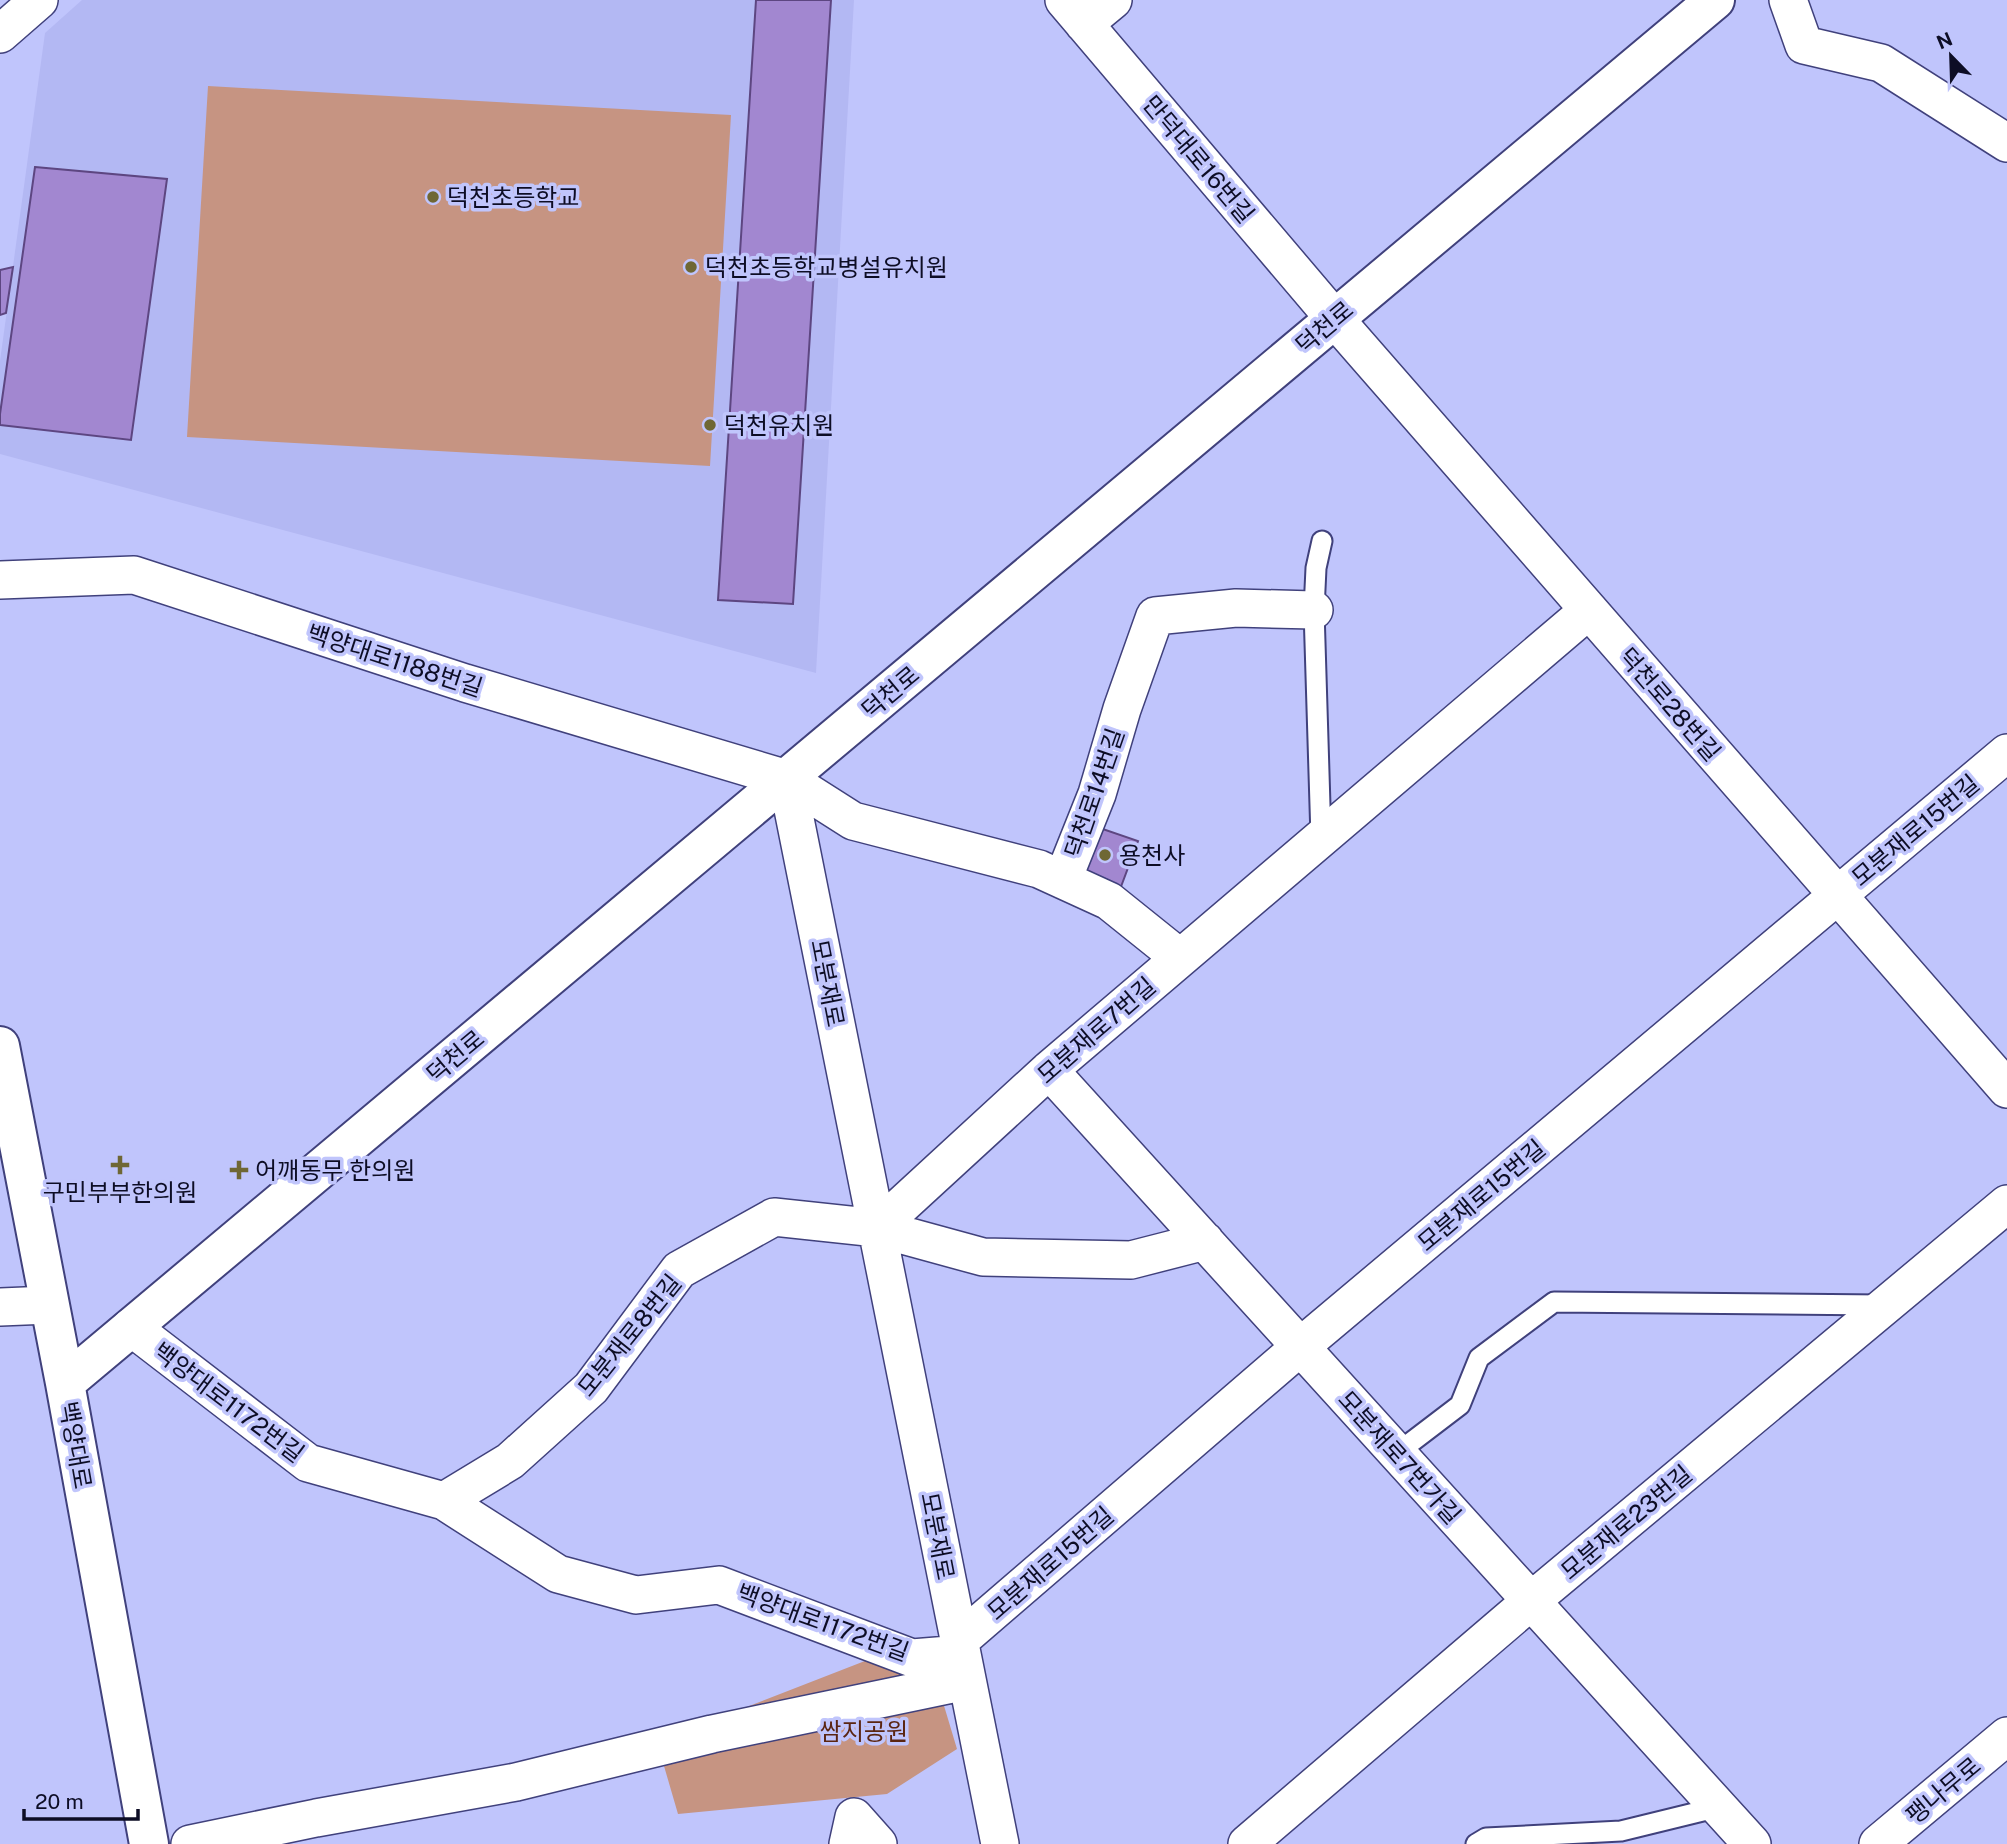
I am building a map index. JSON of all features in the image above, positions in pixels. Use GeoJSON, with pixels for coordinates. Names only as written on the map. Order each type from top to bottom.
{"type":"FeatureCollection","features":[{"type":"Feature","properties":{"kind":"main road","name":"덕천로"},"geometry":{"type":"LineString","coordinates":[[65,1383],[1715,0]]}},
{"type":"Feature","properties":{"kind":"main road","name":"백양대로"},"geometry":{"type":"LineString","coordinates":[[0,1046],[149,1844]]}},
{"type":"Feature","properties":{"kind":"street"},"geometry":{"type":"LineString","coordinates":[[1074,12],[1113,0]]}},
{"type":"Feature","properties":{"kind":"street"},"geometry":{"type":"LineString","coordinates":[[1788,0],[1804,45],[1881,63],[2007,143]]}},
{"type":"Feature","properties":{"kind":"street","name":"만덕대로16번길"},"geometry":{"type":"LineString","coordinates":[[1074,12],[1334,318]]}},
{"type":"Feature","properties":{"kind":"street","name":"덕천로28번길"},"geometry":{"type":"LineString","coordinates":[[1334,318],[2007,1089]]}},
{"type":"Feature","properties":{"kind":"street","name":"백양대로1188번길"},"geometry":{"type":"LineString","coordinates":[[0,580],[134,575],[465,683],[787,779]]}},
{"type":"Feature","properties":{"kind":"street","name":"덕천로14번길"},"geometry":{"type":"LineString","coordinates":[[787,779],[853,821],[1039,869],[1063,879],[1097,794],[1122,709],[1155,616],[1236,608],[1314,610]]}},
{"type":"Feature","properties":{"kind":"street","name":"모분재로7번길"},"geometry":{"type":"LineString","coordinates":[[877,1228],[1049,1070],[1589,610]]}},
{"type":"Feature","properties":{"kind":"street","name":"모분재로15번길"},"geometry":{"type":"LineString","coordinates":[[963,1658],[1300,1347],[2007,753]]}},
{"type":"Feature","properties":{"kind":"street","name":"모분재로"},"geometry":{"type":"LineString","coordinates":[[787,779],[1000,1844]]}},
{"type":"Feature","properties":{"kind":"street"},"geometry":{"type":"LineString","coordinates":[[1063,879],[1110,901],[1180,958]]}},
{"type":"Feature","properties":{"kind":"street","name":"모분재로7번가길"},"geometry":{"type":"LineString","coordinates":[[1049,1070],[1752,1844]]}},
{"type":"Feature","properties":{"kind":"street","name":"모분재로23번길"},"geometry":{"type":"LineString","coordinates":[[1247,1844],[1531,1601],[2007,1204]]}},
{"type":"Feature","properties":{"kind":"street","name":"모분재로8번길"},"geometry":{"type":"LineString","coordinates":[[444,1501],[510,1461],[591,1388],[679,1270],[774,1217],[877,1228]]}},
{"type":"Feature","properties":{"kind":"street"},"geometry":{"type":"LineString","coordinates":[[877,1228],[983,1258],[1131,1260],[1205,1241]]}},
{"type":"Feature","properties":{"kind":"street"},"geometry":{"type":"LineString","coordinates":[[0,1307],[49,1305]]}},
{"type":"Feature","properties":{"kind":"street","name":"백양대로1172번길"},"geometry":{"type":"LineString","coordinates":[[131,1327],[308,1464],[444,1501],[558,1574],[636,1595],[719,1585],[912,1658],[963,1658]]}},
{"type":"Feature","properties":{"kind":"street"},"geometry":{"type":"LineString","coordinates":[[190,1844],[516,1782],[712,1734],[963,1658]]}},
{"type":"Feature","properties":{"kind":"street","name":"팽나무로"},"geometry":{"type":"LineString","coordinates":[[1878,1844],[2007,1736]]}},
{"type":"Feature","properties":{"kind":"street"},"geometry":{"type":"LineString","coordinates":[[848,1844],[854,1817],[878,1844]]}},
{"type":"Feature","properties":{"kind":"lane"},"geometry":{"type":"LineString","coordinates":[[1321,838],[1314,610],[1316,568],[1322,541]]}},
{"type":"Feature","properties":{"kind":"lane"},"geometry":{"type":"LineString","coordinates":[[1397,1453],[1460,1405],[1479,1358],[1554,1302],[1886,1305]]}},
{"type":"Feature","properties":{"kind":"lane"},"geometry":{"type":"LineString","coordinates":[[1476,1844],[1486,1838],[1621,1831],[1718,1807]]}},
{"type":"Feature","properties":{"kind":"shaded area","name":"덕천초등학교"},"geometry":{"type":"Polygon","coordinates":[[[82,0],[854,0],[816,673],[0,454],[0,361],[45,33],[82,0]]]}},
{"type":"Feature","properties":{"kind":"green space"},"geometry":{"type":"Polygon","coordinates":[[[208,86],[731,115],[710,466],[187,437],[208,86]]]}},
{"type":"Feature","properties":{"kind":"green space","name":"쌈지공원"},"geometry":{"type":"Polygon","coordinates":[[[870,1659],[939,1689],[957,1749],[887,1794],[678,1814],[657,1742],[870,1659]]]}},
{"type":"Feature","properties":{"kind":"building"},"geometry":{"type":"Polygon","coordinates":[[[756,0],[831,0],[793,604],[718,600],[756,0]]]}},
{"type":"Feature","properties":{"kind":"building"},"geometry":{"type":"Polygon","coordinates":[[[35,167],[167,179],[131,440],[0,425],[35,167]]]}},
{"type":"Feature","properties":{"kind":"building"},"geometry":{"type":"Polygon","coordinates":[[[13,267],[6,313],[0,315],[0,270],[13,267]]]}},
{"type":"Feature","properties":{"kind":"building"},"geometry":{"type":"Polygon","coordinates":[[[1091,825],[1138,841],[1119,892],[1078,874],[1091,825]]]}},
{"type":"Feature","properties":{"kind":"place","name":"덕천초등학교"},"geometry":{"type":"Point","coordinates":[433,197]}},
{"type":"Feature","properties":{"kind":"place","name":"덕천초등학교병설유치원"},"geometry":{"type":"Point","coordinates":[691,267]}},
{"type":"Feature","properties":{"kind":"place","name":"덕천유치원"},"geometry":{"type":"Point","coordinates":[710,425]}},
{"type":"Feature","properties":{"kind":"place","name":"용천사"},"geometry":{"type":"Point","coordinates":[1105,855]}},
{"type":"Feature","properties":{"kind":"place","name":"구민부부한의원"},"geometry":{"type":"Point","coordinates":[120,1165]}},
{"type":"Feature","properties":{"kind":"place","name":"어깨동무 한의원"},"geometry":{"type":"Point","coordinates":[239,1170]}}]}
